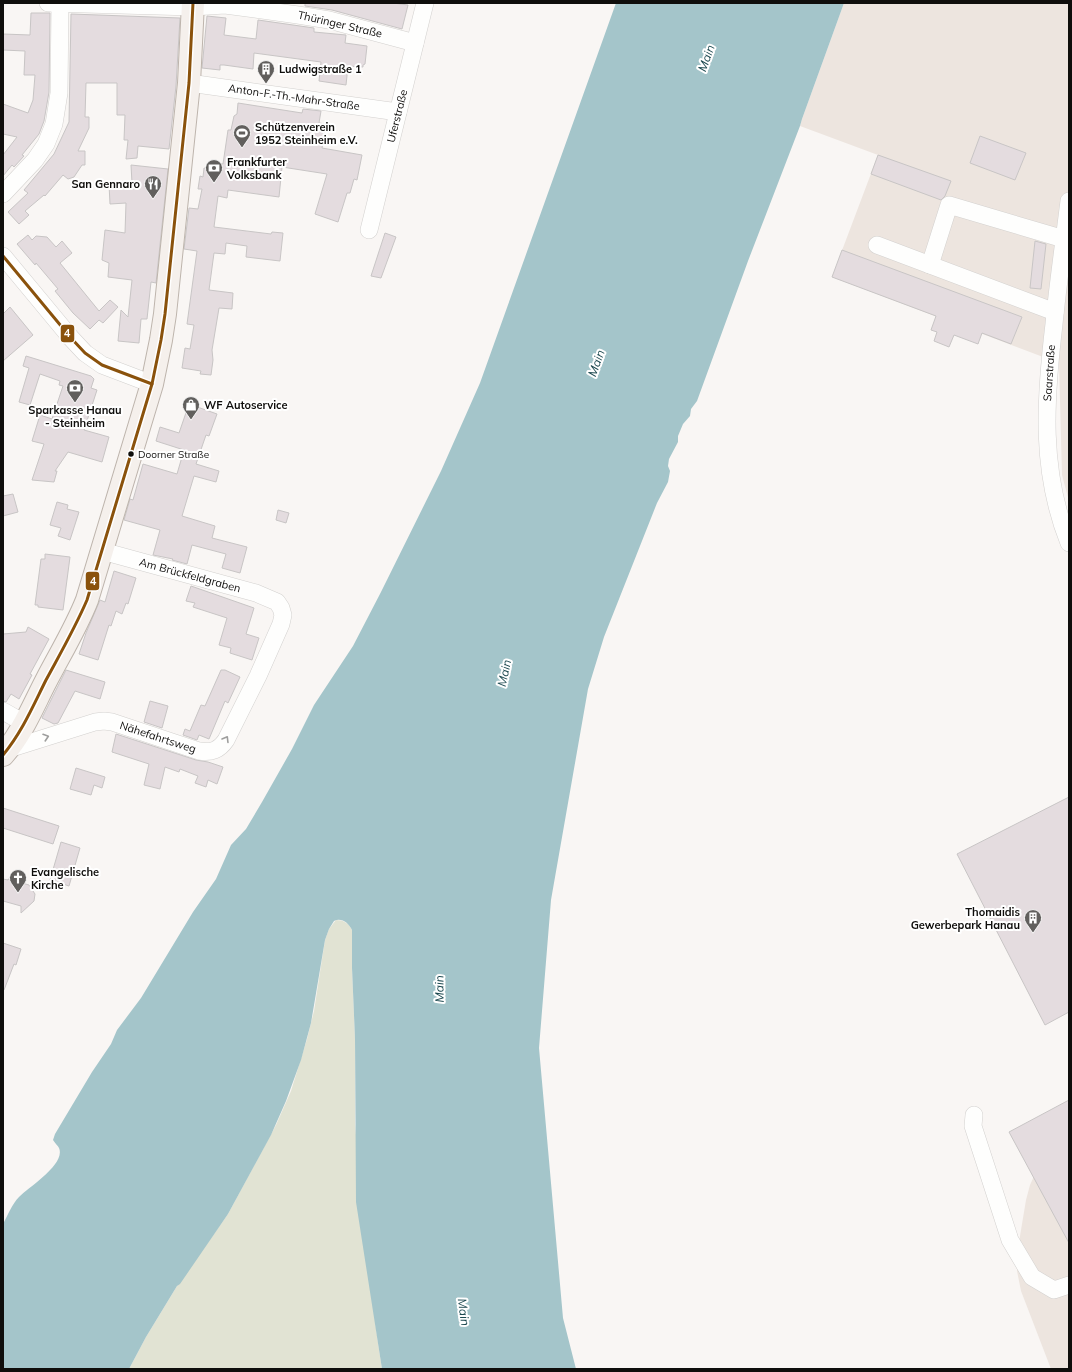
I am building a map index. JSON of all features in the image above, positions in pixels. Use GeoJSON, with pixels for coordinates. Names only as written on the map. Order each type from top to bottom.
{"type":"FeatureCollection","features":[{"type":"Feature","properties":{"kind":"main road"},"geometry":{"type":"LineString","coordinates":[[6,752],[24,723],[82,611],[102,551],[152,384],[165,314],[189,83],[193,5]]}},
{"type":"Feature","properties":{"kind":"street","name":"Thüringer Straße"},"geometry":{"type":"LineString","coordinates":[[56,3],[225,5],[298,9],[329,20],[415,43]]}},
{"type":"Feature","properties":{"kind":"street"},"geometry":{"type":"LineString","coordinates":[[3,194],[23,175],[35,160],[46,144],[54,124],[59,93],[56,3]]}},
{"type":"Feature","properties":{"kind":"street","name":"Uferstraße"},"geometry":{"type":"LineString","coordinates":[[369,230],[425,3]]}},
{"type":"Feature","properties":{"kind":"street","name":"Anton-F.-Th.-Mahr-Straße"},"geometry":{"type":"LineString","coordinates":[[189,83],[398,112]]}},
{"type":"Feature","properties":{"kind":"street","name":"Saarstraße"},"geometry":{"type":"LineString","coordinates":[[1069,201],[1049,365],[1046,413],[1049,470],[1059,516],[1069,543]]}},
{"type":"Feature","properties":{"kind":"street"},"geometry":{"type":"LineString","coordinates":[[930,265],[949,205],[1064,239]]}},
{"type":"Feature","properties":{"kind":"street"},"geometry":{"type":"LineString","coordinates":[[877,245],[1055,312]]}},
{"type":"Feature","properties":{"kind":"street"},"geometry":{"type":"LineString","coordinates":[[3,256],[66,333],[85,353],[102,365],[152,384]]}},
{"type":"Feature","properties":{"kind":"street","name":"Am Brückfeldgraben"},"geometry":{"type":"LineString","coordinates":[[102,551],[256,593],[277,602]]}},
{"type":"Feature","properties":{"kind":"street","name":"Nähefahrtsweg"},"geometry":{"type":"LineString","coordinates":[[6,752],[95,722],[104,721],[112,722],[199,751],[210,752],[219,749],[226,740],[258,676],[281,624],[283,615],[277,602]]}},
{"type":"Feature","properties":{"kind":"street"},"geometry":{"type":"LineString","coordinates":[[3,712],[24,723]]}},
{"type":"Feature","properties":{"kind":"street"},"geometry":{"type":"LineString","coordinates":[[974,1115],[972,1126],[1010,1240],[1032,1278],[1054,1290],[1069,1284]]}},
{"type":"Feature","properties":{"kind":"shaded area"},"geometry":{"type":"Polygon","coordinates":[[[844,3],[1069,3],[1069,501],[1062,475],[1059,363],[832,277],[878,155],[800,126],[844,3]]]}},
{"type":"Feature","properties":{"kind":"shaded area"},"geometry":{"type":"Polygon","coordinates":[[[1069,1148],[1069,1369],[1051,1369],[1021,1291],[1017,1271],[1020,1236],[1030,1185],[1035,1174],[1069,1148]]]}},
{"type":"Feature","properties":{"kind":"green space"},"geometry":{"type":"Polygon","coordinates":[[[336,920],[346,922],[352,930],[355,1039],[355,1124],[369,1276],[382,1369],[129,1369],[146,1337],[177,1286],[228,1214],[276,1125],[291,1091],[307,1039],[314,1011],[325,940],[329,929],[336,920]]]}},
{"type":"Feature","properties":{"kind":"water","name":"Main"},"geometry":{"type":"Polygon","coordinates":[[[616,3],[844,3],[800,126],[748,261],[697,401],[691,409],[690,416],[683,424],[678,436],[678,442],[669,459],[668,466],[670,471],[668,482],[657,503],[604,637],[588,689],[551,900],[539,1048],[563,1318],[576,1369],[382,1369],[356,1202],[355,1039],[352,930],[347,923],[342,920],[337,920],[334,921],[329,929],[325,940],[311,1023],[301,1060],[286,1101],[271,1135],[228,1214],[180,1284],[177,1286],[146,1337],[129,1369],[3,1369],[3,1224],[12,1206],[17,1200],[45,1175],[57,1161],[60,1154],[59,1148],[53,1140],[55,1134],[92,1072],[111,1044],[117,1030],[141,998],[193,912],[216,879],[231,845],[246,829],[292,749],[314,705],[353,646],[381,592],[441,471],[480,383],[616,3]]]}},
{"type":"Feature","properties":{"kind":"building"},"geometry":{"type":"Polygon","coordinates":[[[305,3],[393,3],[408,5],[402,29],[332,10],[305,6],[305,3]]]}},
{"type":"Feature","properties":{"kind":"building"},"geometry":{"type":"Polygon","coordinates":[[[31,13],[50,13],[49,92],[44,121],[39,134],[22,155],[24,156],[14,167],[12,165],[3,176],[3,155],[17,137],[3,134],[3,104],[28,113],[33,100],[35,75],[24,75],[25,51],[3,50],[3,34],[30,35],[31,13]]]}},
{"type":"Feature","properties":{"kind":"building"},"geometry":{"type":"Polygon","coordinates":[[[71,14],[180,18],[176,86],[169,149],[138,146],[137,158],[126,159],[128,140],[124,140],[125,115],[117,115],[117,83],[86,83],[85,117],[89,117],[89,128],[78,151],[85,151],[85,165],[82,165],[74,177],[68,179],[63,175],[45,196],[44,195],[25,211],[29,215],[19,224],[8,212],[28,193],[24,190],[54,154],[69,122],[71,14]]]}},
{"type":"Feature","properties":{"kind":"building"},"geometry":{"type":"Polygon","coordinates":[[[207,16],[226,18],[224,35],[256,39],[258,20],[314,28],[314,32],[346,35],[345,43],[367,46],[365,64],[363,67],[348,66],[346,85],[319,81],[321,62],[254,53],[253,69],[224,65],[220,65],[220,70],[202,68],[207,16]]]}},
{"type":"Feature","properties":{"kind":"building"},"geometry":{"type":"Polygon","coordinates":[[[238,103],[302,113],[303,109],[321,111],[319,123],[326,124],[322,148],[362,155],[357,180],[354,179],[350,193],[347,193],[338,222],[315,214],[327,174],[282,167],[279,197],[228,190],[227,198],[218,196],[214,227],[271,234],[272,232],[283,233],[280,261],[246,257],[247,246],[226,243],[225,254],[214,253],[209,290],[233,293],[232,309],[219,308],[212,350],[213,360],[211,375],[200,374],[201,371],[182,368],[185,348],[190,349],[194,325],[187,324],[197,251],[184,249],[189,208],[198,209],[202,189],[198,189],[200,176],[203,177],[204,168],[215,170],[216,163],[223,164],[228,130],[231,130],[234,116],[237,114],[238,103]]]}},
{"type":"Feature","properties":{"kind":"building"},"geometry":{"type":"Polygon","coordinates":[[[980,136],[1026,153],[1015,180],[970,163],[980,136]]]}},
{"type":"Feature","properties":{"kind":"building"},"geometry":{"type":"Polygon","coordinates":[[[878,155],[951,181],[945,196],[941,200],[871,174],[878,155]]]}},
{"type":"Feature","properties":{"kind":"building"},"geometry":{"type":"Polygon","coordinates":[[[131,165],[168,169],[156,283],[151,282],[147,319],[141,319],[139,343],[118,341],[121,310],[128,317],[132,280],[108,277],[109,263],[102,260],[105,230],[125,233],[126,203],[110,204],[109,184],[132,183],[131,165]]]}},
{"type":"Feature","properties":{"kind":"building"},"geometry":{"type":"Polygon","coordinates":[[[385,233],[396,237],[381,278],[371,276],[385,233]]]}},
{"type":"Feature","properties":{"kind":"building"},"geometry":{"type":"Polygon","coordinates":[[[28,235],[32,240],[36,236],[47,237],[56,247],[62,241],[72,253],[60,263],[99,311],[110,300],[118,307],[103,323],[99,320],[90,329],[73,313],[55,291],[58,289],[36,263],[35,265],[17,244],[28,235]]]}},
{"type":"Feature","properties":{"kind":"building"},"geometry":{"type":"Polygon","coordinates":[[[1035,241],[1046,244],[1041,289],[1030,288],[1035,241]]]}},
{"type":"Feature","properties":{"kind":"building"},"geometry":{"type":"Polygon","coordinates":[[[842,250],[1022,317],[1011,344],[982,333],[978,344],[954,335],[949,347],[934,341],[937,332],[931,330],[936,316],[832,277],[842,250]]]}},
{"type":"Feature","properties":{"kind":"building"},"geometry":{"type":"Polygon","coordinates":[[[10,307],[33,335],[3,361],[3,314],[10,307]]]}},
{"type":"Feature","properties":{"kind":"building"},"geometry":{"type":"Polygon","coordinates":[[[26,356],[91,376],[94,379],[91,388],[97,390],[84,430],[109,437],[102,462],[68,452],[55,471],[57,471],[54,482],[32,480],[44,444],[32,441],[40,415],[52,419],[63,386],[59,385],[60,381],[40,374],[30,405],[19,402],[29,368],[23,366],[26,356]]]}},
{"type":"Feature","properties":{"kind":"building"},"geometry":{"type":"Polygon","coordinates":[[[189,404],[217,414],[209,436],[206,435],[196,464],[219,471],[216,482],[194,476],[182,516],[215,526],[212,538],[247,547],[240,573],[222,568],[226,554],[192,545],[187,564],[172,560],[173,559],[153,555],[160,530],[124,520],[130,499],[133,500],[143,464],[177,474],[184,450],[156,441],[160,427],[179,433],[189,404]]]}},
{"type":"Feature","properties":{"kind":"building"},"geometry":{"type":"Polygon","coordinates":[[[13,494],[18,512],[3,516],[3,496],[13,494]]]}},
{"type":"Feature","properties":{"kind":"building"},"geometry":{"type":"Polygon","coordinates":[[[57,502],[68,505],[67,509],[79,512],[70,540],[58,536],[61,528],[50,525],[57,502]]]}},
{"type":"Feature","properties":{"kind":"building"},"geometry":{"type":"Polygon","coordinates":[[[278,510],[289,513],[286,523],[276,520],[278,510]]]}},
{"type":"Feature","properties":{"kind":"building"},"geometry":{"type":"Polygon","coordinates":[[[45,554],[70,557],[63,610],[38,607],[38,605],[35,605],[41,559],[45,559],[45,554]]]}},
{"type":"Feature","properties":{"kind":"building"},"geometry":{"type":"Polygon","coordinates":[[[114,571],[136,578],[128,604],[126,603],[122,614],[116,611],[111,626],[109,625],[98,660],[79,654],[100,600],[105,602],[114,571]]]}},
{"type":"Feature","properties":{"kind":"building"},"geometry":{"type":"Polygon","coordinates":[[[191,586],[254,608],[246,634],[259,638],[252,660],[230,653],[231,648],[219,645],[227,618],[193,607],[195,603],[186,601],[191,586]]]}},
{"type":"Feature","properties":{"kind":"building"},"geometry":{"type":"Polygon","coordinates":[[[28,627],[49,639],[30,674],[32,675],[19,699],[11,694],[6,702],[3,701],[3,634],[26,632],[28,627]]]}},
{"type":"Feature","properties":{"kind":"building"},"geometry":{"type":"Polygon","coordinates":[[[66,670],[105,682],[100,699],[75,691],[58,723],[54,724],[42,718],[66,670]]]}},
{"type":"Feature","properties":{"kind":"building"},"geometry":{"type":"Polygon","coordinates":[[[221,670],[225,670],[240,677],[228,703],[225,701],[209,739],[199,735],[197,740],[183,735],[185,729],[190,731],[201,705],[205,706],[221,670]]]}},
{"type":"Feature","properties":{"kind":"building"},"geometry":{"type":"Polygon","coordinates":[[[150,701],[168,706],[162,728],[144,722],[150,701]]]}},
{"type":"Feature","properties":{"kind":"building"},"geometry":{"type":"Polygon","coordinates":[[[116,734],[196,760],[223,767],[217,784],[208,780],[206,787],[195,783],[198,776],[180,769],[179,772],[165,767],[160,789],[144,785],[149,764],[112,752],[116,734]]]}},
{"type":"Feature","properties":{"kind":"building"},"geometry":{"type":"Polygon","coordinates":[[[76,768],[105,777],[102,788],[94,785],[91,795],[70,789],[76,768]]]}},
{"type":"Feature","properties":{"kind":"building","name":"Thomaidis Gewerbepark Hanau"},"geometry":{"type":"Polygon","coordinates":[[[1069,797],[1069,1012],[1045,1025],[957,854],[1069,797]]]}},
{"type":"Feature","properties":{"kind":"building"},"geometry":{"type":"Polygon","coordinates":[[[3,808],[59,826],[53,844],[3,828],[3,808]]]}},
{"type":"Feature","properties":{"kind":"building"},"geometry":{"type":"Polygon","coordinates":[[[61,842],[80,848],[69,886],[50,880],[61,842]]]}},
{"type":"Feature","properties":{"kind":"building","name":"Evangelische Kirche"},"geometry":{"type":"Polygon","coordinates":[[[3,879],[29,885],[35,894],[34,901],[21,913],[21,906],[3,901],[3,879]]]}},
{"type":"Feature","properties":{"kind":"building"},"geometry":{"type":"Polygon","coordinates":[[[3,943],[21,949],[16,965],[14,964],[4,990],[3,990],[3,943]]]}},
{"type":"Feature","properties":{"kind":"building"},"geometry":{"type":"Polygon","coordinates":[[[1069,1100],[1069,1243],[1009,1132],[1069,1100]]]}},
{"type":"Feature","properties":{"kind":"transit line","name":"4"},"geometry":{"type":"LineString","coordinates":[[3,755],[27,719],[87,600],[152,384],[165,314],[189,83],[193,3]]}},
{"type":"Feature","properties":{"kind":"transit line","name":"4"},"geometry":{"type":"LineString","coordinates":[[3,256],[85,353],[102,365],[152,384]]}},
{"type":"Feature","properties":{"kind":"place","name":"Ludwigstraße 1"},"geometry":{"type":"Point","coordinates":[266,84]}},
{"type":"Feature","properties":{"kind":"place","name":"Schützenverein 1952 Steinheim e.V."},"geometry":{"type":"Point","coordinates":[242,148]}},
{"type":"Feature","properties":{"kind":"place","name":"Frankfurter Volksbank"},"geometry":{"type":"Point","coordinates":[214,183]}},
{"type":"Feature","properties":{"kind":"place","name":"San Gennaro"},"geometry":{"type":"Point","coordinates":[153,199]}},
{"type":"Feature","properties":{"kind":"place","name":"Sparkasse Hanau - Steinheim"},"geometry":{"type":"Point","coordinates":[75,403]}},
{"type":"Feature","properties":{"kind":"place","name":"WF Autoservice"},"geometry":{"type":"Point","coordinates":[191,420]}},
{"type":"Feature","properties":{"kind":"place","name":"Doorner Straße"},"geometry":{"type":"Point","coordinates":[131,454]}},
{"type":"Feature","properties":{"kind":"place","name":"Evangelische Kirche"},"geometry":{"type":"Point","coordinates":[18,893]}},
{"type":"Feature","properties":{"kind":"place","name":"Thomaidis Gewerbepark Hanau"},"geometry":{"type":"Point","coordinates":[1033,933]}}]}
